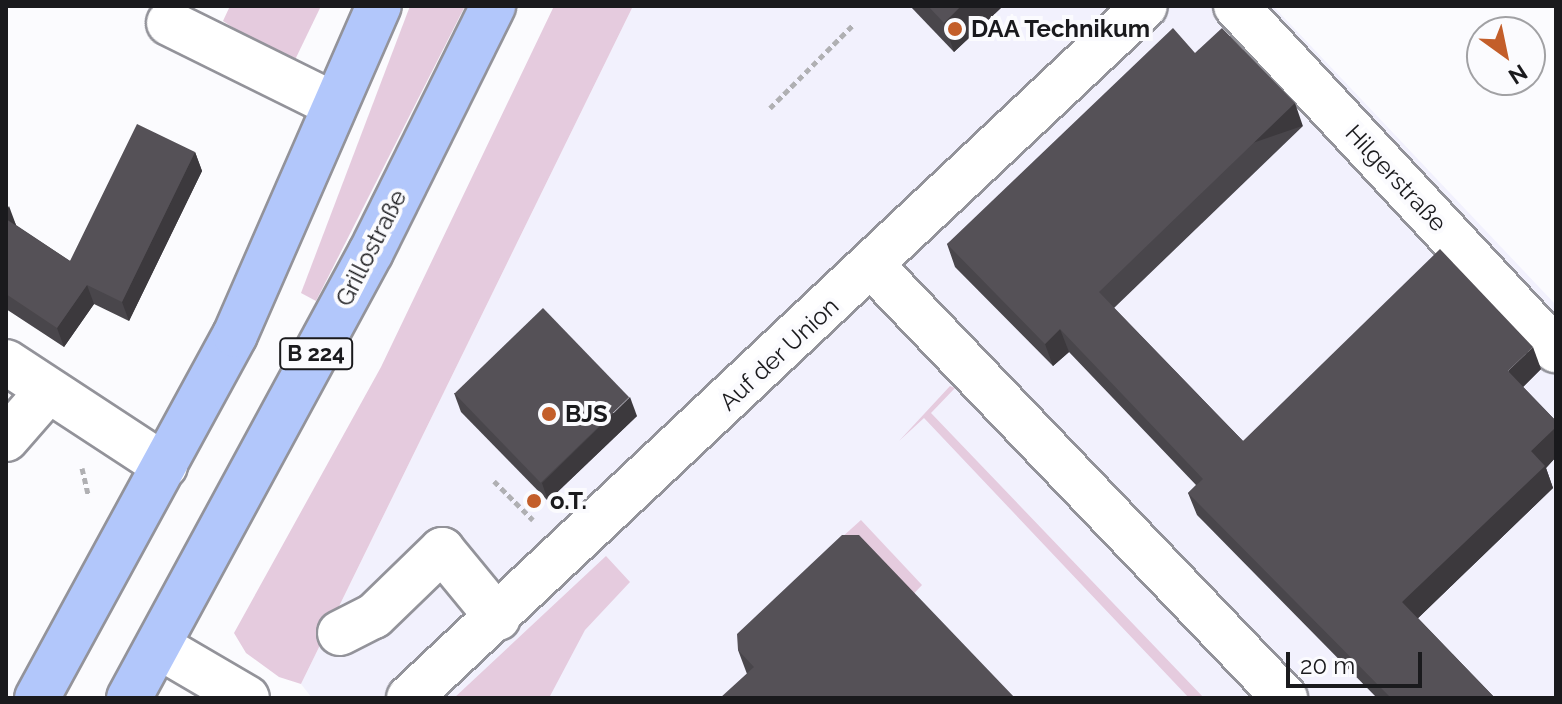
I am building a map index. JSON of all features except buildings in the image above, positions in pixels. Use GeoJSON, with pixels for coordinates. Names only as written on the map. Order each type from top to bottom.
{"type":"FeatureCollection","features":[{"type":"Feature","properties":{"kind":"main road"},"geometry":{"type":"LineString","coordinates":[[37,698],[235,335],[331,103],[379,6]]}},
{"type":"Feature","properties":{"kind":"main road","name":"Grillostraße"},"geometry":{"type":"LineString","coordinates":[[129,698],[371,252],[493,6]]}},
{"type":"Feature","properties":{"kind":"street","name":"Auf der Union"},"geometry":{"type":"LineString","coordinates":[[409,698],[498,618],[1145,6]]}},
{"type":"Feature","properties":{"kind":"street","name":"Hilgerstraße"},"geometry":{"type":"LineString","coordinates":[[1236,6],[1556,350]]}},
{"type":"Feature","properties":{"kind":"street"},"geometry":{"type":"LineString","coordinates":[[169,23],[331,103]]}},
{"type":"Feature","properties":{"kind":"street"},"geometry":{"type":"LineString","coordinates":[[872,266],[1285,698]]}},
{"type":"Feature","properties":{"kind":"street"},"geometry":{"type":"LineString","coordinates":[[6,362],[165,466]]}},
{"type":"Feature","properties":{"kind":"street"},"geometry":{"type":"LineString","coordinates":[[6,439],[48,391]]}},
{"type":"Feature","properties":{"kind":"street"},"geometry":{"type":"LineString","coordinates":[[340,633],[383,609],[442,550],[498,618]]}},
{"type":"Feature","properties":{"kind":"street"},"geometry":{"type":"LineString","coordinates":[[158,646],[247,698]]}},
{"type":"Feature","properties":{"kind":"path"},"geometry":{"type":"LineString","coordinates":[[770,108],[854,24]]}},
{"type":"Feature","properties":{"kind":"path"},"geometry":{"type":"LineString","coordinates":[[494,481],[529,515]]}},
{"type":"Feature","properties":{"kind":"shaded area"},"geometry":{"type":"Polygon","coordinates":[[[230,6],[321,6],[292,66],[223,21],[230,6]]]}},
{"type":"Feature","properties":{"kind":"shaded area"},"geometry":{"type":"Polygon","coordinates":[[[410,6],[465,6],[316,301],[301,293],[410,6]]]}},
{"type":"Feature","properties":{"kind":"shaded area"},"geometry":{"type":"Polygon","coordinates":[[[554,6],[633,6],[301,684],[279,677],[246,653],[234,633],[381,367],[554,6]]]}},
{"type":"Feature","properties":{"kind":"shaded area"},"geometry":{"type":"Polygon","coordinates":[[[633,6],[1273,6],[1556,305],[1556,698],[312,698],[301,684],[633,6]]]}},
{"type":"Feature","properties":{"kind":"shaded area"},"geometry":{"type":"Polygon","coordinates":[[[950,386],[955,388],[931,413],[1204,698],[1189,698],[924,418],[899,441],[950,386]]]}},
{"type":"Feature","properties":{"kind":"shaded area"},"geometry":{"type":"Polygon","coordinates":[[[861,520],[922,585],[907,601],[810,566],[861,520]]]}},
{"type":"Feature","properties":{"kind":"shaded area"},"geometry":{"type":"Polygon","coordinates":[[[606,556],[630,582],[585,630],[549,698],[454,698],[606,556]]]}},
{"type":"Feature","properties":{"kind":"place","name":"DAA Technikum"},"geometry":{"type":"Point","coordinates":[955,29]}},
{"type":"Feature","properties":{"kind":"place","name":"BJS"},"geometry":{"type":"Point","coordinates":[549,414]}},
{"type":"Feature","properties":{"kind":"place","name":"o.T."},"geometry":{"type":"Point","coordinates":[534,501]}}]}
